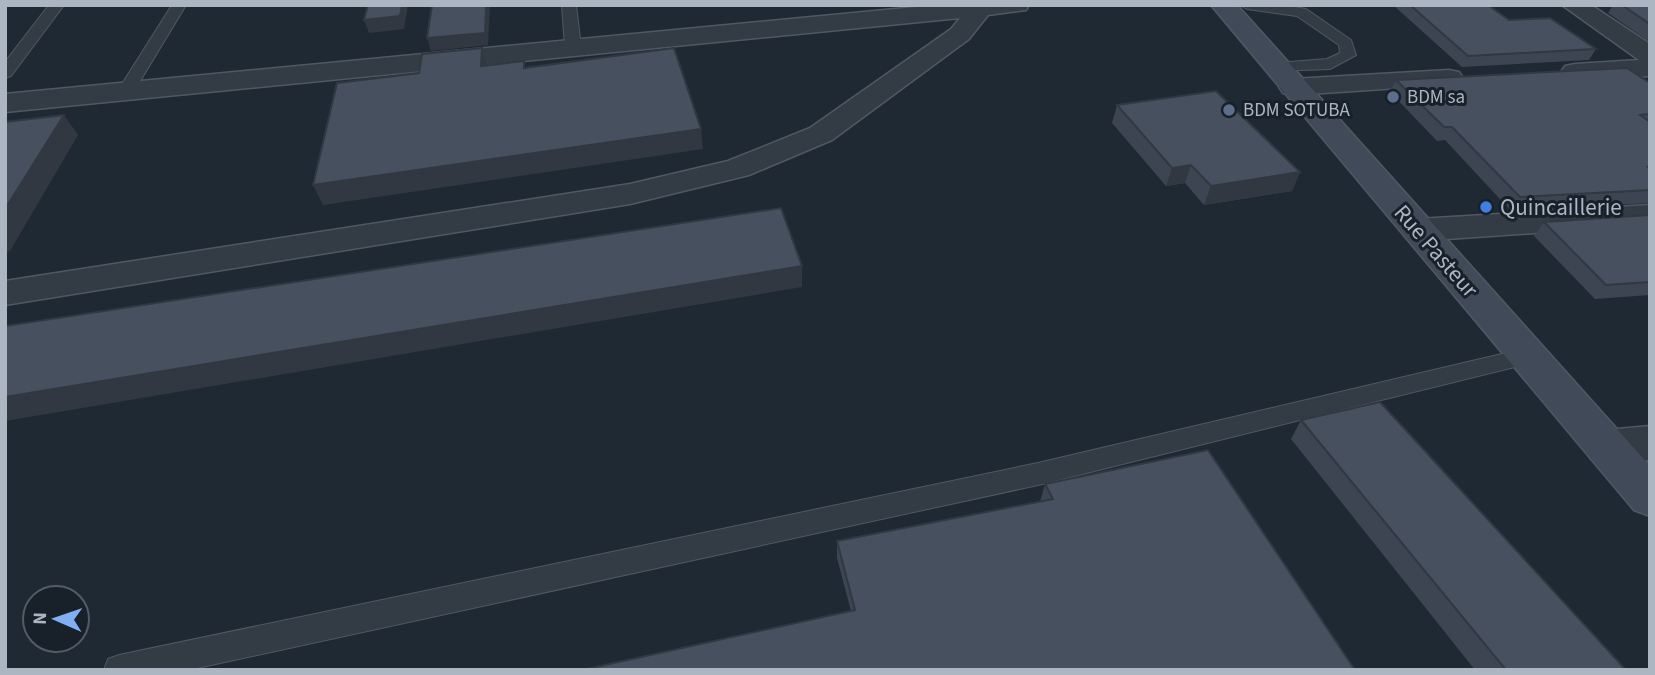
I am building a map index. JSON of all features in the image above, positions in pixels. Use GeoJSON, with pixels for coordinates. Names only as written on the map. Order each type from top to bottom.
{"type":"FeatureCollection","features":[{"type":"Feature","properties":{"kind":"main road","name":"Rue Pasteur"},"geometry":{"type":"LineString","coordinates":[[1223,5],[1650,497]]}},
{"type":"Feature","properties":{"kind":"street"},"geometry":{"type":"LineString","coordinates":[[5,103],[573,47],[827,14],[1017,5]]}},
{"type":"Feature","properties":{"kind":"street"},"geometry":{"type":"LineString","coordinates":[[1574,5],[1650,56]]}},
{"type":"Feature","properties":{"kind":"street"},"geometry":{"type":"LineString","coordinates":[[5,293],[630,194],[738,168],[821,134],[960,34],[980,7]]}},
{"type":"Feature","properties":{"kind":"street"},"geometry":{"type":"LineString","coordinates":[[1554,73],[1650,68]]}},
{"type":"Feature","properties":{"kind":"street"},"geometry":{"type":"LineString","coordinates":[[1285,77],[1472,77]]}},
{"type":"Feature","properties":{"kind":"street"},"geometry":{"type":"LineString","coordinates":[[1418,230],[1650,215]]}},
{"type":"Feature","properties":{"kind":"street"},"geometry":{"type":"LineString","coordinates":[[1606,447],[1650,443]]}},
{"type":"Feature","properties":{"kind":"lane"},"geometry":{"type":"LineString","coordinates":[[5,72],[57,5]]}},
{"type":"Feature","properties":{"kind":"lane"},"geometry":{"type":"LineString","coordinates":[[125,92],[179,5]]}},
{"type":"Feature","properties":{"kind":"lane"},"geometry":{"type":"LineString","coordinates":[[569,5],[573,47]]}},
{"type":"Feature","properties":{"kind":"lane"},"geometry":{"type":"LineString","coordinates":[[1247,5],[1301,12],[1346,43],[1348,55],[1330,64],[1285,77]]}},
{"type":"Feature","properties":{"kind":"lane"},"geometry":{"type":"LineString","coordinates":[[119,670],[1038,474],[1527,356]]}},
{"type":"Feature","properties":{"kind":"building"},"geometry":{"type":"Polygon","coordinates":[[[368,5],[402,5],[400,16],[364,20],[368,5]]]}},
{"type":"Feature","properties":{"kind":"building"},"geometry":{"type":"Polygon","coordinates":[[[432,5],[486,5],[485,33],[427,38],[432,5]]]}},
{"type":"Feature","properties":{"kind":"building"},"geometry":{"type":"Polygon","coordinates":[[[1410,5],[1488,5],[1509,20],[1550,18],[1596,49],[1468,56],[1410,5]]]}},
{"type":"Feature","properties":{"kind":"building"},"geometry":{"type":"Polygon","coordinates":[[[1622,5],[1650,5],[1650,24],[1622,5]]]}},
{"type":"Feature","properties":{"kind":"building"},"geometry":{"type":"Polygon","coordinates":[[[482,48],[481,66],[524,61],[524,68],[674,48],[701,129],[313,185],[337,83],[419,73],[422,54],[482,48]]]}},
{"type":"Feature","properties":{"kind":"building"},"geometry":{"type":"Polygon","coordinates":[[[1627,68],[1650,83],[1650,114],[1640,115],[1650,122],[1650,190],[1520,197],[1452,127],[1444,127],[1396,80],[1627,68]]]}},
{"type":"Feature","properties":{"kind":"building"},"geometry":{"type":"Polygon","coordinates":[[[1216,91],[1300,172],[1211,186],[1191,165],[1172,168],[1117,105],[1216,91]]]}},
{"type":"Feature","properties":{"kind":"building"},"geometry":{"type":"Polygon","coordinates":[[[64,115],[5,209],[5,122],[64,115]]]}},
{"type":"Feature","properties":{"kind":"building"},"geometry":{"type":"Polygon","coordinates":[[[781,208],[802,266],[5,397],[5,326],[781,208]]]}},
{"type":"Feature","properties":{"kind":"building"},"geometry":{"type":"Polygon","coordinates":[[[1650,215],[1650,282],[1606,285],[1544,222],[1650,215]]]}},
{"type":"Feature","properties":{"kind":"building"},"geometry":{"type":"Polygon","coordinates":[[[1380,402],[1626,670],[1506,670],[1301,420],[1380,402]]]}},
{"type":"Feature","properties":{"kind":"building"},"geometry":{"type":"Polygon","coordinates":[[[1208,450],[1355,670],[582,670],[855,610],[837,541],[1053,499],[1045,484],[1208,450]]]}},
{"type":"Feature","properties":{"kind":"place","name":"BDM sa"},"geometry":{"type":"Point","coordinates":[1393,97]}},
{"type":"Feature","properties":{"kind":"place","name":"BDM SOTUBA"},"geometry":{"type":"Point","coordinates":[1229,110]}},
{"type":"Feature","properties":{"kind":"place","name":"Quincaillerie"},"geometry":{"type":"Point","coordinates":[1486,207]}}]}
